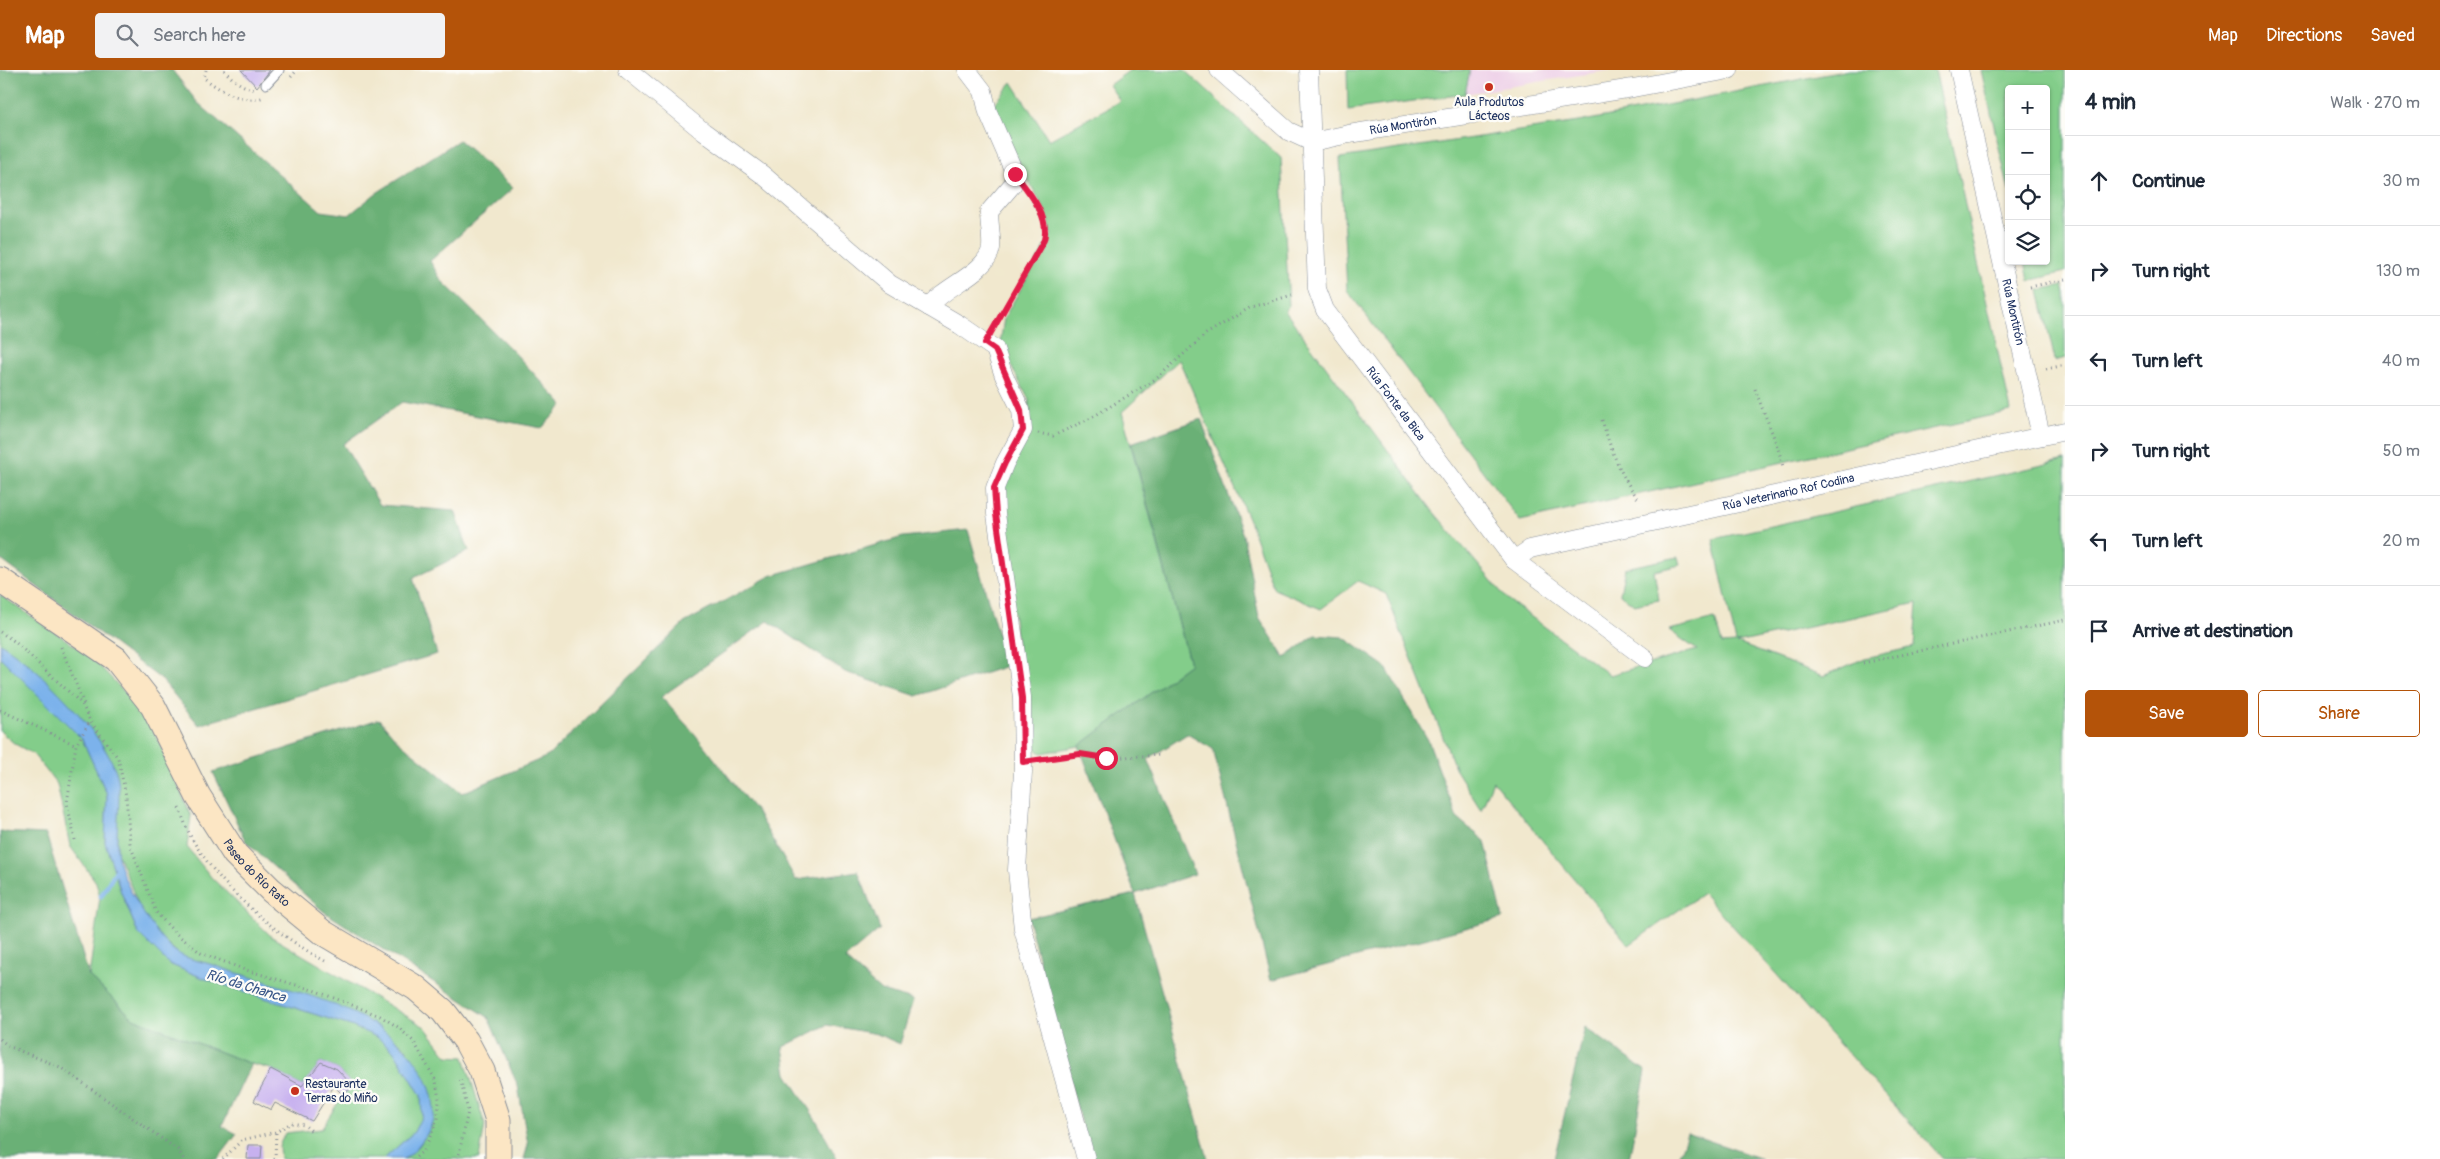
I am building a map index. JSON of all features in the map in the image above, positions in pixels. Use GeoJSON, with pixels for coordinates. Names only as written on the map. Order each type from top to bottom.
{"type":"FeatureCollection","features":[{"type":"Feature","properties":{"kind":"street"},"geometry":{"type":"LineString","coordinates":[[628,70],[704,132],[763,175],[890,284],[930,307],[995,350],[1021,410],[1023,430],[994,488],[1022,698],[1023,762],[1017,870],[1022,929],[1086,1159]]}},
{"type":"Feature","properties":{"kind":"street"},"geometry":{"type":"LineString","coordinates":[[930,307],[935,298],[960,283],[982,263],[991,248],[989,212],[1012,184],[1015,174],[988,112],[982,91],[967,70]]}},
{"type":"Feature","properties":{"kind":"street"},"geometry":{"type":"LineString","coordinates":[[1219,70],[1288,131],[1312,142]]}},
{"type":"Feature","properties":{"kind":"street","name":"Rúa Fonte da Bica"},"geometry":{"type":"LineString","coordinates":[[1309,70],[1317,289],[1324,310],[1514,560],[1645,658]]}},
{"type":"Feature","properties":{"kind":"street","name":"Rúa Montirón"},"geometry":{"type":"LineString","coordinates":[[1312,142],[1728,70]]}},
{"type":"Feature","properties":{"kind":"street","name":"Rúa Montirón"},"geometry":{"type":"LineString","coordinates":[[1959,70],[2041,436]]}},
{"type":"Feature","properties":{"kind":"street","name":"Rúa Veterinario Rof Codina"},"geometry":{"type":"LineString","coordinates":[[1514,560],[1530,549],[2065,431]]}},
{"type":"Feature","properties":{"kind":"street","name":"Paseo do Río Rato"},"geometry":{"type":"LineString","coordinates":[[0,580],[116,660],[154,706],[198,796],[235,854],[271,890],[322,932],[416,988],[443,1011],[466,1041],[482,1070],[498,1120],[498,1159]]}},
{"type":"Feature","properties":{"kind":"lane"},"geometry":{"type":"LineString","coordinates":[[266,84],[279,70]]}},
{"type":"Feature","properties":{"kind":"path"},"geometry":{"type":"LineString","coordinates":[[206,70],[204,78],[221,91],[244,97],[261,98],[266,96]]}},
{"type":"Feature","properties":{"kind":"path"},"geometry":{"type":"LineString","coordinates":[[224,70],[235,81],[248,89],[258,90],[266,84]]}},
{"type":"Feature","properties":{"kind":"path"},"geometry":{"type":"LineString","coordinates":[[985,343],[1044,240],[1047,229],[1033,198],[1015,174]]}},
{"type":"Feature","properties":{"kind":"path"},"geometry":{"type":"LineString","coordinates":[[2030,287],[2065,279]]}},
{"type":"Feature","properties":{"kind":"path"},"geometry":{"type":"LineString","coordinates":[[1023,430],[1053,436],[1091,418],[1157,378],[1213,329],[1250,307],[1270,299],[1292,295]]}},
{"type":"Feature","properties":{"kind":"path"},"geometry":{"type":"LineString","coordinates":[[2046,369],[2065,365]]}},
{"type":"Feature","properties":{"kind":"path"},"geometry":{"type":"LineString","coordinates":[[1755,389],[1772,435],[1779,448],[1783,467]]}},
{"type":"Feature","properties":{"kind":"path"},"geometry":{"type":"LineString","coordinates":[[1602,420],[1612,454],[1626,483],[1639,500]]}},
{"type":"Feature","properties":{"kind":"path"},"geometry":{"type":"LineString","coordinates":[[1863,663],[2065,620]]}},
{"type":"Feature","properties":{"kind":"path"},"geometry":{"type":"LineString","coordinates":[[0,632],[14,641],[85,707]]}},
{"type":"Feature","properties":{"kind":"path"},"geometry":{"type":"LineString","coordinates":[[61,646],[90,721],[118,758],[126,796],[130,844],[156,912],[174,932],[201,953],[380,1016],[398,1027],[414,1042],[436,1081],[439,1099],[438,1119],[424,1150],[414,1159]]}},
{"type":"Feature","properties":{"kind":"path"},"geometry":{"type":"LineString","coordinates":[[0,710],[77,743]]}},
{"type":"Feature","properties":{"kind":"path"},"geometry":{"type":"LineString","coordinates":[[75,840],[67,803],[77,743],[90,721]]}},
{"type":"Feature","properties":{"kind":"path"},"geometry":{"type":"LineString","coordinates":[[1023,762],[1080,754],[1106,758],[1162,755]]}},
{"type":"Feature","properties":{"kind":"path"},"geometry":{"type":"LineString","coordinates":[[0,1039],[8,1046],[60,1066],[178,1150],[184,1159]]}},
{"type":"Feature","properties":{"kind":"path"},"geometry":{"type":"LineString","coordinates":[[223,1159],[242,1140],[276,1132],[292,1123],[304,1125],[313,1132]]}},
{"type":"Feature","properties":{"kind":"path"},"geometry":{"type":"LineString","coordinates":[[275,1159],[276,1132]]}},
{"type":"Feature","properties":{"kind":"shaded area","name":"Aula Produtos Lácteos"},"geometry":{"type":"Polygon","coordinates":[[[1470,70],[1611,70],[1465,94],[1470,70]]]}},
{"type":"Feature","properties":{"kind":"green space"},"geometry":{"type":"Polygon","coordinates":[[[0,70],[172,70],[197,102],[321,211],[349,215],[375,194],[459,140],[513,188],[430,261],[441,280],[511,349],[563,405],[542,428],[402,402],[343,444],[380,505],[455,511],[469,551],[413,578],[437,654],[199,725],[162,680],[0,559],[0,70]]]}},
{"type":"Feature","properties":{"kind":"green space"},"geometry":{"type":"Polygon","coordinates":[[[1130,70],[1184,70],[1281,158],[1289,306],[1285,311],[1432,510],[1507,599],[1610,675],[1697,650],[1669,630],[1715,619],[1722,644],[1736,643],[1713,539],[2065,460],[2065,1159],[1943,1159],[1703,893],[1629,945],[1493,781],[1481,810],[1456,770],[1386,594],[1358,581],[1321,609],[1274,589],[1248,518],[1179,360],[1122,412],[1190,664],[1079,746],[1042,753],[1030,746],[999,500],[1015,457],[1029,432],[1029,400],[1000,345],[1004,318],[1052,234],[1046,213],[1007,140],[993,106],[1012,82],[1049,140],[1120,101],[1109,85],[1130,70]],[[1917,603],[1737,643],[1824,676],[1865,658],[1914,647],[1917,603]]]}},
{"type":"Feature","properties":{"kind":"green space"},"geometry":{"type":"Polygon","coordinates":[[[1347,70],[1470,70],[1465,94],[1348,110],[1347,70]]]}},
{"type":"Feature","properties":{"kind":"green space"},"geometry":{"type":"Polygon","coordinates":[[[1849,70],[1935,70],[2011,411],[1520,521],[1347,290],[1340,158],[1578,122],[1849,70]]]}},
{"type":"Feature","properties":{"kind":"green space"},"geometry":{"type":"Polygon","coordinates":[[[1981,70],[2065,70],[2065,272],[2029,281],[2026,265],[2050,265],[2050,85],[2005,85],[2005,174],[1981,70]]]}},
{"type":"Feature","properties":{"kind":"green space"},"geometry":{"type":"Polygon","coordinates":[[[2063,285],[2065,294],[2065,358],[2055,361],[2039,290],[2063,285]]]}},
{"type":"Feature","properties":{"kind":"green space"},"geometry":{"type":"Polygon","coordinates":[[[1201,419],[1243,535],[1259,617],[1285,658],[1315,635],[1343,637],[1385,666],[1428,740],[1457,818],[1485,841],[1503,918],[1271,980],[1213,749],[1187,734],[1148,759],[1195,874],[1135,894],[1079,746],[1190,664],[1131,443],[1201,419]]]}},
{"type":"Feature","properties":{"kind":"green space"},"geometry":{"type":"Polygon","coordinates":[[[968,530],[1007,666],[917,696],[845,672],[768,621],[661,697],[694,733],[757,813],[796,880],[858,871],[880,929],[845,959],[881,991],[913,1000],[900,1044],[877,1034],[827,1025],[783,1047],[787,1074],[818,1123],[837,1159],[524,1159],[528,1145],[518,1086],[488,1017],[323,911],[246,842],[213,772],[379,719],[398,741],[462,793],[548,756],[684,623],[770,576],[903,537],[968,530]]]}},
{"type":"Feature","properties":{"kind":"green space"},"geometry":{"type":"Polygon","coordinates":[[[1678,557],[1680,565],[1654,571],[1659,600],[1634,605],[1620,594],[1625,568],[1678,557]]]}},
{"type":"Feature","properties":{"kind":"green space"},"geometry":{"type":"Polygon","coordinates":[[[0,595],[90,656],[142,710],[161,745],[191,816],[187,847],[211,877],[272,937],[425,1027],[447,1056],[464,1057],[485,1125],[479,1159],[403,1159],[419,1146],[432,1126],[406,1048],[376,1025],[312,997],[206,963],[183,958],[158,935],[141,911],[117,852],[117,825],[105,749],[68,704],[29,664],[0,643],[0,595]]]}},
{"type":"Feature","properties":{"kind":"green space"},"geometry":{"type":"Polygon","coordinates":[[[0,657],[82,739],[107,794],[105,842],[121,892],[138,933],[169,964],[206,979],[351,1026],[377,1037],[394,1051],[421,1095],[422,1116],[414,1132],[384,1159],[280,1159],[279,1146],[285,1133],[321,1129],[343,1095],[353,1086],[337,1069],[321,1062],[302,1086],[271,1069],[251,1064],[133,1018],[89,976],[100,897],[96,882],[70,846],[57,784],[33,754],[15,744],[0,731],[0,657]]]}},
{"type":"Feature","properties":{"kind":"green space"},"geometry":{"type":"Polygon","coordinates":[[[0,832],[46,834],[89,976],[133,1018],[251,1064],[222,1126],[237,1134],[218,1159],[0,1159],[0,832]]]}},
{"type":"Feature","properties":{"kind":"green space"},"geometry":{"type":"Polygon","coordinates":[[[1135,894],[1208,1159],[1090,1159],[1028,918],[1135,894]]]}},
{"type":"Feature","properties":{"kind":"green space"},"geometry":{"type":"Polygon","coordinates":[[[1585,1027],[1646,1071],[1629,1159],[1554,1159],[1585,1027]]]}},
{"type":"Feature","properties":{"kind":"green space"},"geometry":{"type":"Polygon","coordinates":[[[1687,1133],[1762,1159],[1678,1159],[1687,1133]]]}},
{"type":"Feature","properties":{"kind":"water","name":"Río da Chanca"},"geometry":{"type":"Polygon","coordinates":[[[0,643],[15,653],[51,684],[86,723],[112,762],[119,787],[117,849],[123,873],[136,901],[153,928],[170,947],[180,955],[306,994],[338,1006],[367,1020],[393,1038],[414,1059],[429,1086],[434,1110],[427,1134],[410,1155],[403,1159],[384,1159],[414,1132],[422,1116],[421,1095],[394,1051],[377,1037],[351,1026],[206,979],[169,964],[138,933],[121,892],[105,842],[107,794],[82,739],[0,657],[0,643]]]}},
{"type":"Feature","properties":{"kind":"building"},"geometry":{"type":"Polygon","coordinates":[[[241,70],[270,70],[257,87],[241,70]]]}},
{"type":"Feature","properties":{"kind":"building","name":"Restaurante Terras do Miño"},"geometry":{"type":"Polygon","coordinates":[[[321,1062],[337,1069],[353,1086],[343,1095],[334,1086],[312,1121],[275,1103],[271,1110],[254,1101],[271,1069],[302,1086],[321,1062]]]}},
{"type":"Feature","properties":{"kind":"building"},"geometry":{"type":"Polygon","coordinates":[[[248,1145],[262,1145],[261,1159],[247,1159],[248,1145]]]}},
{"type":"Feature","properties":{"kind":"waterway"},"geometry":{"type":"LineString","coordinates":[[101,896],[117,869]]}},
{"type":"Feature","properties":{"kind":"place","name":"Aula Produtos Lácteos"},"geometry":{"type":"Point","coordinates":[1489,87]}},
{"type":"Feature","properties":{"kind":"place","name":"Restaurante Terras do Miño"},"geometry":{"type":"Point","coordinates":[295,1091]}},
{"type":"Feature","properties":{"kind":"route"},"geometry":{"type":"LineString","coordinates":[[1015,174],[1033,198],[1047,229],[1044,240],[985,343],[995,350],[1004,376],[1021,410],[1023,430],[994,488],[1022,698],[1023,762],[1080,754],[1106,758]]}}]}
